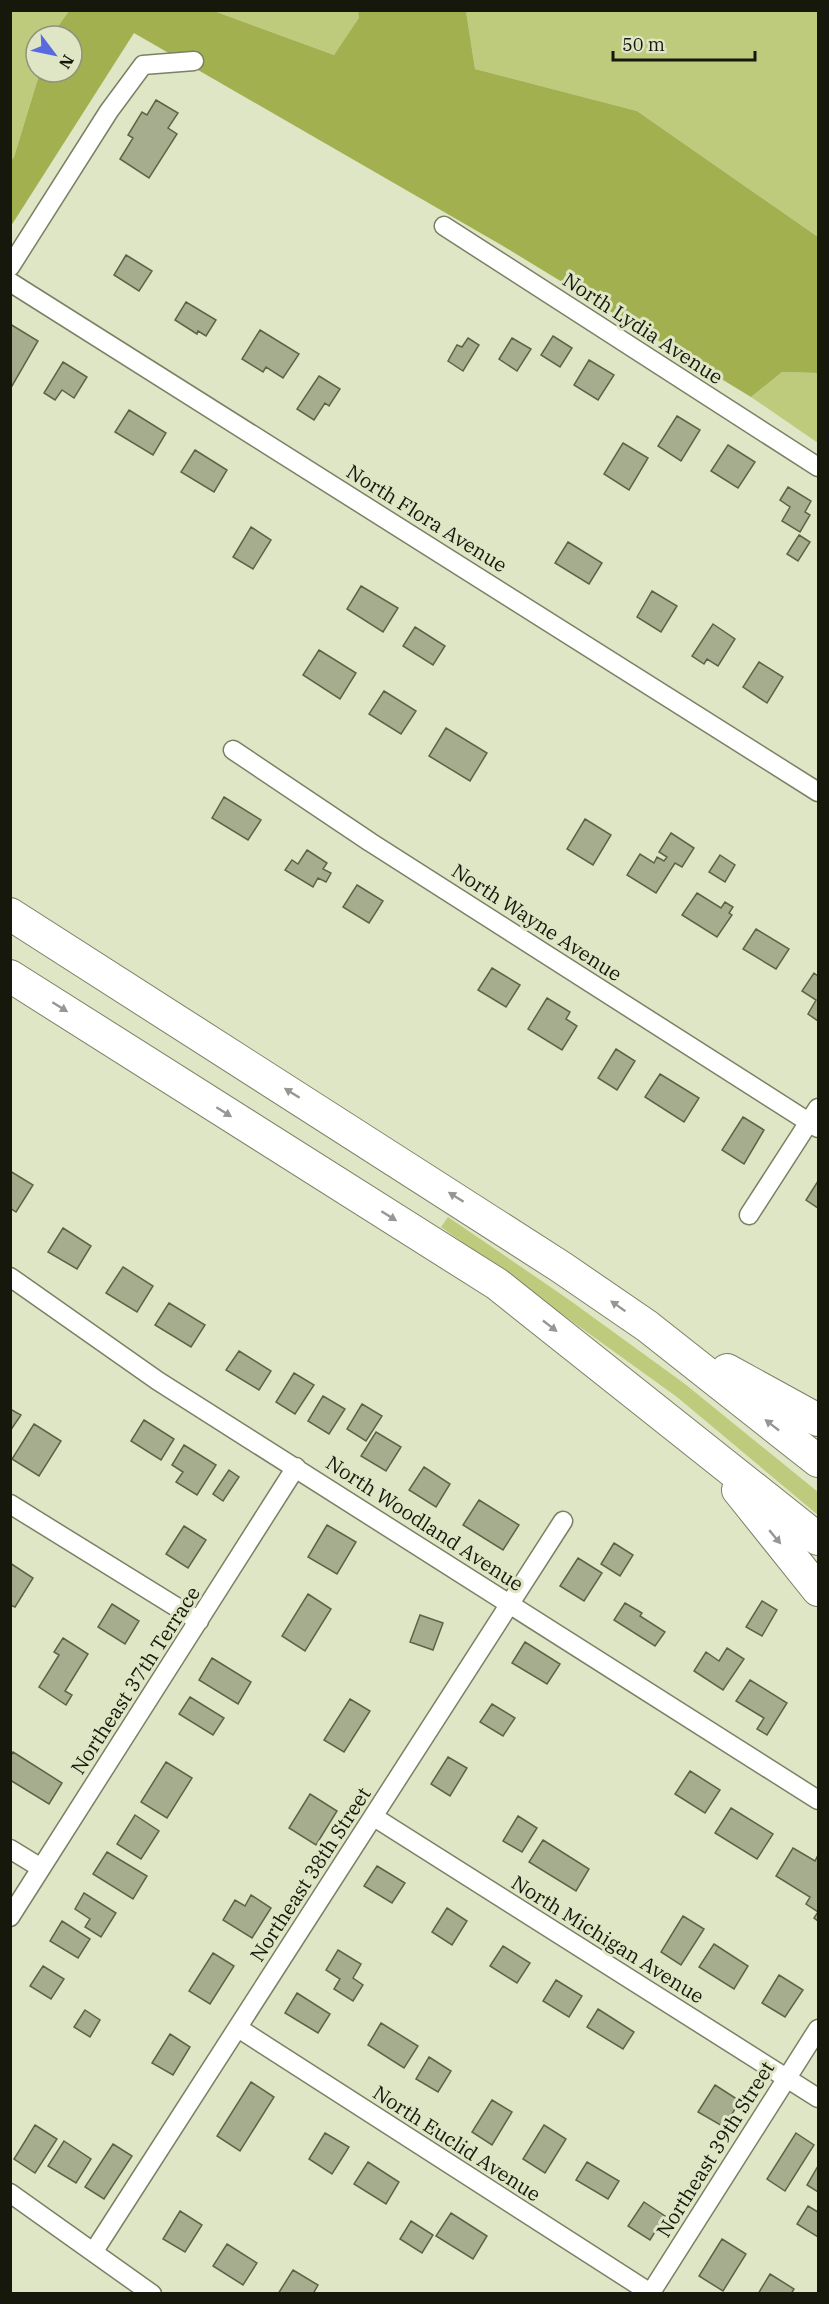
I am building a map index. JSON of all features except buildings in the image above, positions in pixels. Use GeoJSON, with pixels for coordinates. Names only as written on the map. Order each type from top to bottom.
{"type":"FeatureCollection","features":[{"type":"Feature","properties":{"kind":"highway"},"geometry":{"type":"LineString","coordinates":[[10,914],[465,1203],[647,1326],[819,1461]]}},
{"type":"Feature","properties":{"kind":"highway"},"geometry":{"type":"LineString","coordinates":[[10,976],[496,1284],[819,1539]]}},
{"type":"Feature","properties":{"kind":"highway"},"geometry":{"type":"LineString","coordinates":[[647,1326],[819,1420]]}},
{"type":"Feature","properties":{"kind":"highway"},"geometry":{"type":"LineString","coordinates":[[716,1456],[747,1504],[819,1590]]}},
{"type":"Feature","properties":{"kind":"street"},"geometry":{"type":"LineString","coordinates":[[10,267],[109,111],[143,65],[194,61]]}},
{"type":"Feature","properties":{"kind":"street","name":"North Lydia Avenue"},"geometry":{"type":"LineString","coordinates":[[444,226],[819,467]]}},
{"type":"Feature","properties":{"kind":"street","name":"North Flora Avenue"},"geometry":{"type":"LineString","coordinates":[[10,282],[819,792]]}},
{"type":"Feature","properties":{"kind":"street","name":"North Wayne Avenue"},"geometry":{"type":"LineString","coordinates":[[233,750],[370,843],[815,1120]]}},
{"type":"Feature","properties":{"kind":"street"},"geometry":{"type":"LineString","coordinates":[[749,1215],[815,1120]]}},
{"type":"Feature","properties":{"kind":"street","name":"North Woodland Avenue"},"geometry":{"type":"LineString","coordinates":[[10,1277],[158,1382],[296,1467],[819,1800]]}},
{"type":"Feature","properties":{"kind":"street","name":"Northeast 37th Terrace"},"geometry":{"type":"LineString","coordinates":[[10,1917],[296,1467]]}},
{"type":"Feature","properties":{"kind":"street"},"geometry":{"type":"LineString","coordinates":[[10,1504],[199,1621]]}},
{"type":"Feature","properties":{"kind":"street","name":"Northeast 38th Street"},"geometry":{"type":"LineString","coordinates":[[94,2250],[563,1521]]}},
{"type":"Feature","properties":{"kind":"street","name":"North Michigan Avenue"},"geometry":{"type":"LineString","coordinates":[[374,1816],[819,2098]]}},
{"type":"Feature","properties":{"kind":"street"},"geometry":{"type":"LineString","coordinates":[[10,1850],[41,1868]]}},
{"type":"Feature","properties":{"kind":"street","name":"North Euclid Avenue"},"geometry":{"type":"LineString","coordinates":[[238,2028],[651,2293]]}},
{"type":"Feature","properties":{"kind":"street","name":"Northeast 39th Street"},"geometry":{"type":"LineString","coordinates":[[651,2293],[819,2030]]}},
{"type":"Feature","properties":{"kind":"street"},"geometry":{"type":"LineString","coordinates":[[10,2193],[94,2250],[152,2294]]}},
{"type":"Feature","properties":{"kind":"green space"},"geometry":{"type":"Polygon","coordinates":[[[11,11],[69,11],[60,24],[24,24],[24,84],[36,84],[14,157],[11,160],[11,11]]]}},
{"type":"Feature","properties":{"kind":"green space"},"geometry":{"type":"Polygon","coordinates":[[[69,11],[214,11],[334,55],[359,18],[358,11],[466,11],[475,69],[637,111],[818,237],[818,373],[782,372],[751,397],[503,246],[134,33],[11,226],[11,160],[14,157],[36,84],[84,84],[84,24],[60,24],[69,11]]]}},
{"type":"Feature","properties":{"kind":"green space"},"geometry":{"type":"Polygon","coordinates":[[[214,11],[358,11],[360,18],[334,55],[214,11]]]}},
{"type":"Feature","properties":{"kind":"green space"},"geometry":{"type":"Polygon","coordinates":[[[466,11],[818,11],[818,237],[637,111],[475,69],[466,11]]]}},
{"type":"Feature","properties":{"kind":"green space"},"geometry":{"type":"Polygon","coordinates":[[[782,372],[818,373],[818,443],[751,397],[782,372]]]}},
{"type":"Feature","properties":{"kind":"green space"},"geometry":{"type":"Polygon","coordinates":[[[448,1217],[568,1299],[685,1384],[818,1492],[818,1515],[677,1397],[441,1227],[448,1217]]]}}]}
